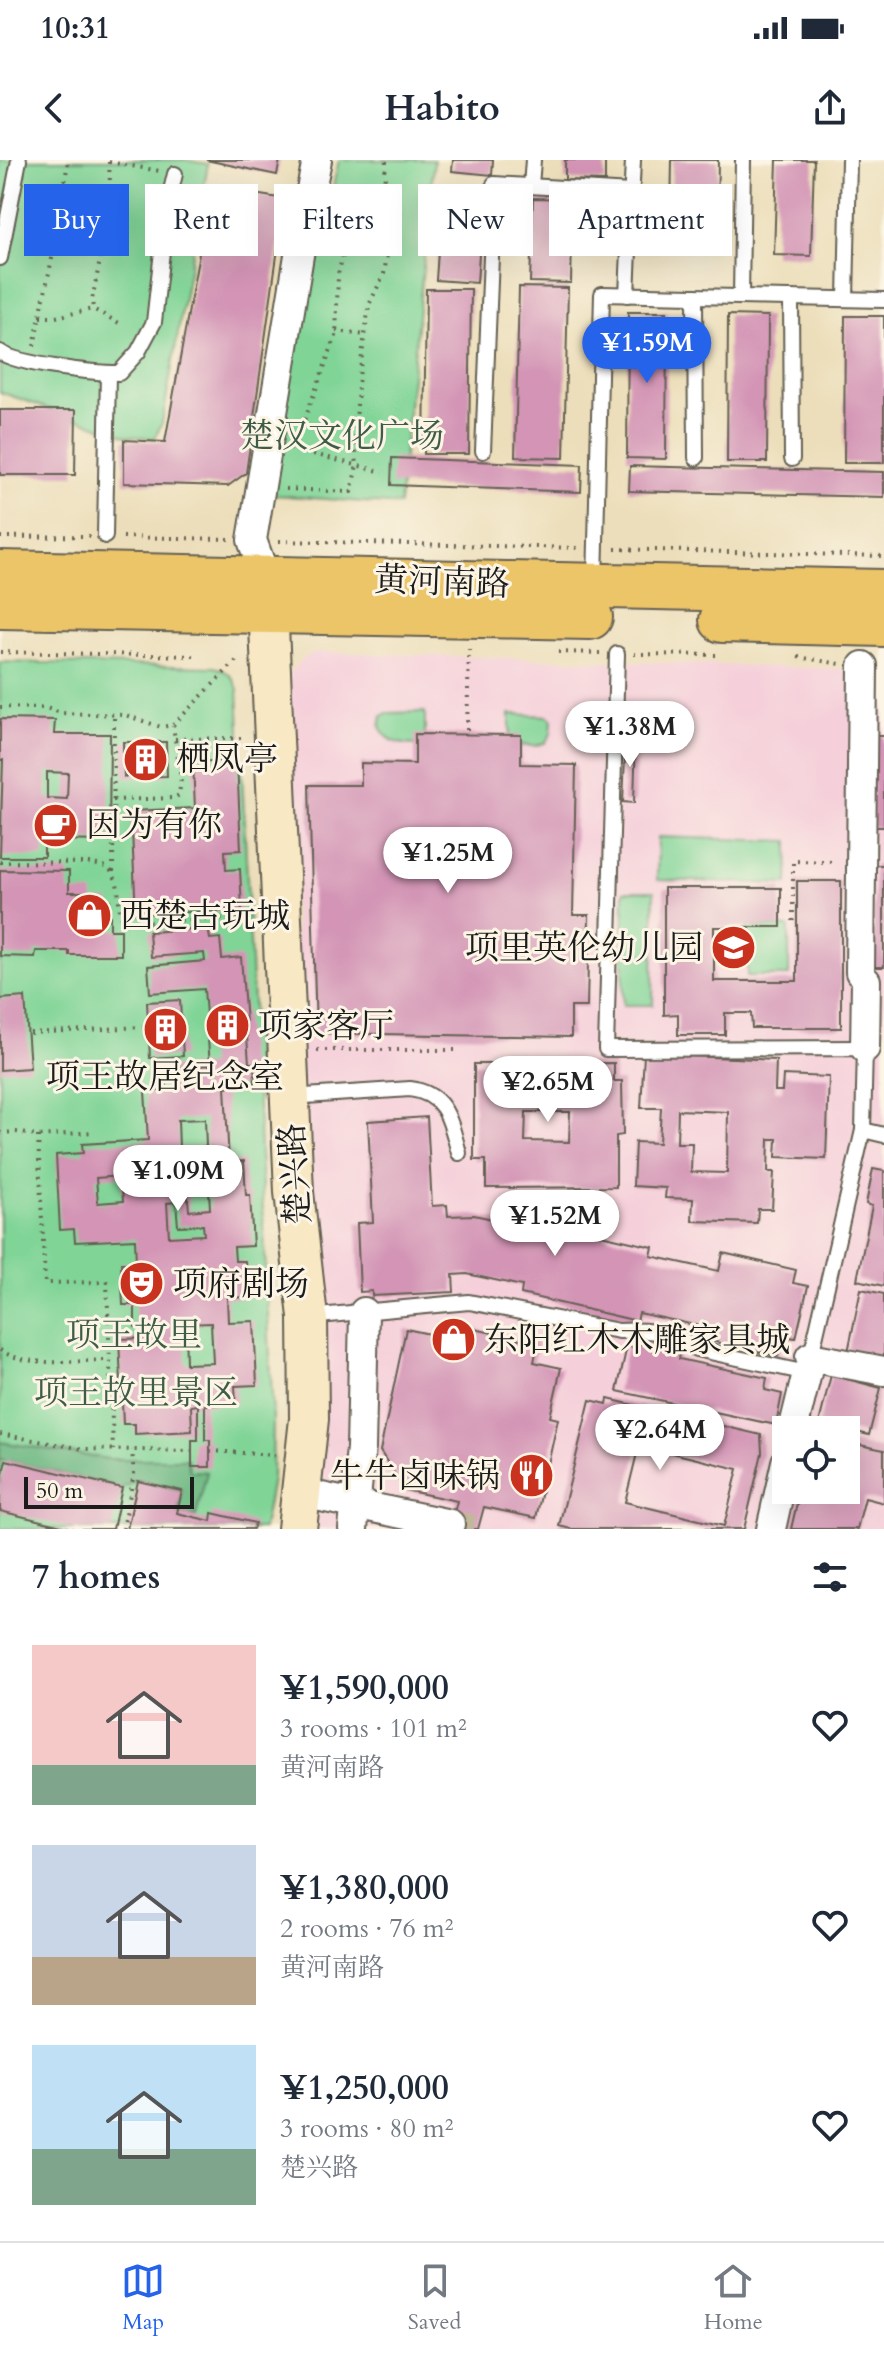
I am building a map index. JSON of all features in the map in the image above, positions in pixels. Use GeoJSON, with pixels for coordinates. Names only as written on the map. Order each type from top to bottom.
{"type":"FeatureCollection","features":[{"type":"Feature","properties":{"kind":"main road","name":"黄河南路"},"geometry":{"type":"LineString","coordinates":[[0,573],[262,577],[595,568],[884,592]]}},
{"type":"Feature","properties":{"kind":"main road","name":"黄河南路"},"geometry":{"type":"LineString","coordinates":[[0,606],[262,577],[884,624]]}},
{"type":"Feature","properties":{"kind":"street"},"geometry":{"type":"LineString","coordinates":[[262,577],[281,446],[305,219],[317,160]]}},
{"type":"Feature","properties":{"kind":"street","name":"楚兴路"},"geometry":{"type":"LineString","coordinates":[[262,577],[294,1192],[308,1317],[309,1419],[301,1493]]}},
{"type":"Feature","properties":{"kind":"street"},"geometry":{"type":"LineString","coordinates":[[863,666],[861,862],[865,1048]]}},
{"type":"Feature","properties":{"kind":"street"},"geometry":{"type":"LineString","coordinates":[[355,1517],[361,1448],[364,1312]]}},
{"type":"Feature","properties":{"kind":"street"},"geometry":{"type":"LineString","coordinates":[[796,1416],[808,1365],[884,1371]]}},
{"type":"Feature","properties":{"kind":"street"},"geometry":{"type":"LineString","coordinates":[[301,1493],[355,1517],[450,1524]]}},
{"type":"Feature","properties":{"kind":"street"},"geometry":{"type":"LineString","coordinates":[[771,1529],[777,1504]]}},
{"type":"Feature","properties":{"kind":"lane"},"geometry":{"type":"LineString","coordinates":[[0,258],[19,160]]}},
{"type":"Feature","properties":{"kind":"lane"},"geometry":{"type":"LineString","coordinates":[[531,184],[533,160]]}},
{"type":"Feature","properties":{"kind":"lane"},"geometry":{"type":"LineString","coordinates":[[632,184],[633,160]]}},
{"type":"Feature","properties":{"kind":"lane"},"geometry":{"type":"LineString","coordinates":[[741,297],[743,160]]}},
{"type":"Feature","properties":{"kind":"lane"},"geometry":{"type":"LineString","coordinates":[[846,299],[849,160]]}},
{"type":"Feature","properties":{"kind":"lane"},"geometry":{"type":"LineString","coordinates":[[0,352],[6,357],[119,373],[138,352],[154,322],[167,207],[175,174]]}},
{"type":"Feature","properties":{"kind":"lane"},"geometry":{"type":"LineString","coordinates":[[483,451],[491,256]]}},
{"type":"Feature","properties":{"kind":"lane"},"geometry":{"type":"LineString","coordinates":[[627,295],[629,256]]}},
{"type":"Feature","properties":{"kind":"lane"},"geometry":{"type":"LineString","coordinates":[[595,568],[602,294],[884,300]]}},
{"type":"Feature","properties":{"kind":"lane"},"geometry":{"type":"LineString","coordinates":[[695,296],[696,458]]}},
{"type":"Feature","properties":{"kind":"lane"},"geometry":{"type":"LineString","coordinates":[[791,298],[792,459]]}},
{"type":"Feature","properties":{"kind":"lane"},"geometry":{"type":"LineString","coordinates":[[105,536],[108,373]]}},
{"type":"Feature","properties":{"kind":"lane"},"geometry":{"type":"LineString","coordinates":[[308,1317],[469,1302],[619,1331],[641,1330],[683,1337],[696,1349],[808,1365],[863,1130],[865,1048],[606,1049],[617,654]]}},
{"type":"Feature","properties":{"kind":"lane"},"geometry":{"type":"LineString","coordinates":[[290,1097],[410,1089],[422,1091],[440,1103],[459,1153]]}},
{"type":"Feature","properties":{"kind":"lane"},"geometry":{"type":"LineString","coordinates":[[863,1130],[884,1135]]}},
{"type":"Feature","properties":{"kind":"path"},"geometry":{"type":"LineString","coordinates":[[31,361],[60,219],[68,160]]}},
{"type":"Feature","properties":{"kind":"path"},"geometry":{"type":"LineString","coordinates":[[385,184],[386,160]]}},
{"type":"Feature","properties":{"kind":"path"},"geometry":{"type":"LineString","coordinates":[[93,309],[95,276],[111,206],[109,161],[175,174]]}},
{"type":"Feature","properties":{"kind":"path"},"geometry":{"type":"LineString","coordinates":[[343,256],[338,274],[336,331],[281,446],[383,472]]}},
{"type":"Feature","properties":{"kind":"path"},"geometry":{"type":"LineString","coordinates":[[276,488],[351,492],[357,465],[356,410],[369,305],[384,274],[387,256]]}},
{"type":"Feature","properties":{"kind":"path"},"geometry":{"type":"LineString","coordinates":[[39,317],[56,317],[93,309],[119,323]]}},
{"type":"Feature","properties":{"kind":"path"},"geometry":{"type":"LineString","coordinates":[[336,331],[365,335]]}},
{"type":"Feature","properties":{"kind":"path"},"geometry":{"type":"LineString","coordinates":[[0,537],[105,536],[262,577],[884,556]]}},
{"type":"Feature","properties":{"kind":"path"},"geometry":{"type":"LineString","coordinates":[[467,730],[469,649]]}},
{"type":"Feature","properties":{"kind":"path"},"geometry":{"type":"LineString","coordinates":[[0,652],[197,656]]}},
{"type":"Feature","properties":{"kind":"path"},"geometry":{"type":"LineString","coordinates":[[0,707],[125,715],[161,727],[173,725],[241,656]]}},
{"type":"Feature","properties":{"kind":"path"},"geometry":{"type":"LineString","coordinates":[[114,716],[113,872],[118,884],[120,916],[124,923],[257,917]]}},
{"type":"Feature","properties":{"kind":"path"},"geometry":{"type":"LineString","coordinates":[[113,800],[177,797],[181,791],[181,779],[173,725]]}},
{"type":"Feature","properties":{"kind":"path"},"geometry":{"type":"LineString","coordinates":[[175,739],[247,738]]}},
{"type":"Feature","properties":{"kind":"path"},"geometry":{"type":"LineString","coordinates":[[793,921],[793,861],[861,862]]}},
{"type":"Feature","properties":{"kind":"path"},"geometry":{"type":"LineString","coordinates":[[0,862],[88,863],[107,867],[113,872]]}},
{"type":"Feature","properties":{"kind":"path"},"geometry":{"type":"LineString","coordinates":[[30,1033],[142,1027]]}},
{"type":"Feature","properties":{"kind":"path"},"geometry":{"type":"LineString","coordinates":[[288,1047],[343,1052],[455,1050]]}},
{"type":"Feature","properties":{"kind":"path"},"geometry":{"type":"LineString","coordinates":[[0,1133],[38,1136],[94,1132]]}},
{"type":"Feature","properties":{"kind":"path"},"geometry":{"type":"LineString","coordinates":[[38,1136],[45,1283],[107,1282],[113,1450]]}},
{"type":"Feature","properties":{"kind":"path"},"geometry":{"type":"LineString","coordinates":[[0,1350],[10,1357],[36,1361],[110,1360]]}},
{"type":"Feature","properties":{"kind":"path"},"geometry":{"type":"LineString","coordinates":[[0,1434],[83,1449],[191,1451]]}},
{"type":"Feature","properties":{"kind":"path"},"geometry":{"type":"LineString","coordinates":[[123,1529],[134,1474],[132,1450]]}},
{"type":"Feature","properties":{"kind":"path"},"geometry":{"type":"LineString","coordinates":[[210,1451],[301,1493]]}},
{"type":"Feature","properties":{"kind":"shaded area"},"geometry":{"type":"Polygon","coordinates":[[[318,652],[884,670],[884,1529],[307,1529],[302,1114],[286,681],[305,657],[318,652]]]}},
{"type":"Feature","properties":{"kind":"green space"},"geometry":{"type":"Polygon","coordinates":[[[0,160],[185,160],[208,164],[204,184],[145,184],[145,256],[192,256],[162,423],[155,438],[127,436],[0,392],[0,160]]]}},
{"type":"Feature","properties":{"kind":"green space","name":"楚汉文化广场"},"geometry":{"type":"Polygon","coordinates":[[[339,160],[434,160],[432,184],[418,184],[418,256],[424,256],[399,505],[262,494],[317,256],[402,256],[402,184],[333,184],[339,160]]]}},
{"type":"Feature","properties":{"kind":"green space","name":"项王故里景区"},"geometry":{"type":"Polygon","coordinates":[[[0,662],[214,667],[229,674],[238,689],[273,1419],[272,1479],[263,1529],[0,1529],[0,662]]]}},
{"type":"Feature","properties":{"kind":"green space"},"geometry":{"type":"Polygon","coordinates":[[[425,712],[425,745],[394,741],[380,727],[382,716],[387,713],[425,712]]]}},
{"type":"Feature","properties":{"kind":"green space"},"geometry":{"type":"Polygon","coordinates":[[[510,714],[548,716],[552,720],[551,734],[545,743],[535,746],[510,745],[510,714]]]}},
{"type":"Feature","properties":{"kind":"green space"},"geometry":{"type":"Polygon","coordinates":[[[658,837],[789,841],[788,884],[657,880],[658,837]]]}},
{"type":"Feature","properties":{"kind":"green space"},"geometry":{"type":"Polygon","coordinates":[[[624,891],[654,891],[653,1005],[623,1005],[624,891]]]}},
{"type":"Feature","properties":{"kind":"green space"},"geometry":{"type":"Polygon","coordinates":[[[747,927],[789,927],[789,976],[747,976],[747,927]]]}},
{"type":"Feature","properties":{"kind":"green space"},"geometry":{"type":"Polygon","coordinates":[[[0,1442],[108,1459],[187,1459],[190,1471],[207,1472],[196,1516],[178,1512],[182,1490],[137,1480],[122,1488],[0,1459],[0,1442]]]}},
{"type":"Feature","properties":{"kind":"building"},"geometry":{"type":"Polygon","coordinates":[[[206,160],[280,160],[277,175],[206,160]]]}},
{"type":"Feature","properties":{"kind":"building"},"geometry":{"type":"Polygon","coordinates":[[[453,160],[493,160],[492,175],[452,171],[453,160]]]}},
{"type":"Feature","properties":{"kind":"building"},"geometry":{"type":"Polygon","coordinates":[[[565,160],[605,160],[605,181],[565,180],[565,160]]]}},
{"type":"Feature","properties":{"kind":"building"},"geometry":{"type":"Polygon","coordinates":[[[672,160],[718,160],[718,184],[672,184],[672,160]]]}},
{"type":"Feature","properties":{"kind":"building"},"geometry":{"type":"Polygon","coordinates":[[[777,160],[814,160],[811,256],[774,255],[777,160]]]}},
{"type":"Feature","properties":{"kind":"building"},"geometry":{"type":"Polygon","coordinates":[[[258,195],[274,197],[274,256],[277,256],[246,473],[228,486],[124,483],[124,440],[165,442],[199,256],[258,256],[258,195]]]}},
{"type":"Feature","properties":{"kind":"building"},"geometry":{"type":"Polygon","coordinates":[[[533,198],[549,198],[549,256],[572,256],[571,283],[530,282],[533,198]]]}},
{"type":"Feature","properties":{"kind":"building"},"geometry":{"type":"Polygon","coordinates":[[[438,256],[479,256],[477,283],[436,280],[438,256]]]}},
{"type":"Feature","properties":{"kind":"building"},"geometry":{"type":"Polygon","coordinates":[[[519,287],[568,288],[564,458],[515,457],[519,287]]]}},
{"type":"Feature","properties":{"kind":"building"},"geometry":{"type":"Polygon","coordinates":[[[426,289],[471,289],[469,454],[424,454],[426,289]]]}},
{"type":"Feature","properties":{"kind":"building"},"geometry":{"type":"Polygon","coordinates":[[[628,312],[667,312],[666,459],[627,458],[628,312]]]}},
{"type":"Feature","properties":{"kind":"building"},"geometry":{"type":"Polygon","coordinates":[[[728,315],[768,316],[767,462],[727,462],[728,315]]]}},
{"type":"Feature","properties":{"kind":"building"},"geometry":{"type":"Polygon","coordinates":[[[845,316],[884,316],[884,463],[844,463],[845,316]]]}},
{"type":"Feature","properties":{"kind":"building"},"geometry":{"type":"Polygon","coordinates":[[[0,410],[76,410],[75,475],[0,475],[0,410]]]}},
{"type":"Feature","properties":{"kind":"building"},"geometry":{"type":"Polygon","coordinates":[[[392,458],[582,465],[581,492],[391,485],[392,458]]]}},
{"type":"Feature","properties":{"kind":"building"},"geometry":{"type":"Polygon","coordinates":[[[630,466],[884,472],[884,497],[629,491],[630,466]]]}},
{"type":"Feature","properties":{"kind":"building"},"geometry":{"type":"Polygon","coordinates":[[[0,719],[55,720],[54,734],[110,734],[109,841],[44,840],[44,857],[0,857],[3,760],[0,760],[0,719]],[[47,772],[47,798],[67,799],[68,773],[47,772]]]}},
{"type":"Feature","properties":{"kind":"building"},"geometry":{"type":"Polygon","coordinates":[[[415,734],[521,735],[521,764],[576,765],[573,915],[589,915],[587,1007],[571,1007],[571,1037],[316,1033],[309,785],[361,785],[361,763],[415,764],[415,734]]]}},
{"type":"Feature","properties":{"kind":"building"},"geometry":{"type":"Polygon","coordinates":[[[626,734],[636,734],[634,803],[623,802],[626,734]]]}},
{"type":"Feature","properties":{"kind":"building"},"geometry":{"type":"Polygon","coordinates":[[[874,736],[884,736],[884,827],[872,827],[874,736]]]}},
{"type":"Feature","properties":{"kind":"building","name":"栖凤亭"},"geometry":{"type":"Polygon","coordinates":[[[123,742],[166,742],[167,776],[124,777],[123,742]]]}},
{"type":"Feature","properties":{"kind":"building"},"geometry":{"type":"Polygon","coordinates":[[[237,760],[241,850],[225,851],[226,870],[240,869],[242,910],[136,914],[131,811],[195,808],[193,762],[237,760]]]}},
{"type":"Feature","properties":{"kind":"building"},"geometry":{"type":"Polygon","coordinates":[[[874,865],[884,865],[884,967],[874,967],[874,865]]]}},
{"type":"Feature","properties":{"kind":"building"},"geometry":{"type":"Polygon","coordinates":[[[0,870],[69,871],[69,892],[93,892],[93,900],[110,900],[110,930],[121,930],[121,955],[69,955],[69,951],[36,951],[35,957],[0,956],[0,870]]]}},
{"type":"Feature","properties":{"kind":"building"},"geometry":{"type":"Polygon","coordinates":[[[797,881],[841,881],[841,1028],[752,1028],[751,1013],[725,1013],[725,1035],[678,1035],[678,1014],[664,1015],[664,888],[781,888],[781,927],[714,927],[714,981],[797,981],[797,881]]]}},
{"type":"Feature","properties":{"kind":"building"},"geometry":{"type":"Polygon","coordinates":[[[208,928],[210,939],[220,938],[222,959],[241,957],[249,1063],[254,1063],[255,1085],[225,1087],[229,1162],[244,1161],[253,1246],[234,1247],[235,1261],[245,1261],[247,1297],[227,1298],[228,1322],[254,1321],[257,1385],[235,1386],[236,1403],[205,1405],[205,1440],[210,1440],[210,1467],[192,1467],[192,1440],[198,1440],[198,1405],[191,1406],[192,1431],[135,1434],[135,1424],[123,1424],[119,1339],[149,1338],[149,1326],[135,1327],[135,1305],[123,1305],[121,1263],[136,1263],[135,1239],[75,1242],[74,1229],[60,1230],[56,1155],[83,1153],[82,1144],[148,1140],[145,1091],[167,1091],[166,1068],[210,1065],[204,989],[150,993],[148,966],[205,961],[204,953],[151,957],[149,932],[208,928]],[[205,1119],[178,1120],[179,1148],[206,1147],[205,1119]],[[208,1173],[186,1174],[189,1211],[210,1209],[208,1173]],[[121,1176],[96,1178],[98,1203],[123,1201],[121,1176]],[[176,1202],[167,1203],[169,1237],[204,1235],[203,1225],[178,1226],[176,1202]],[[211,1323],[185,1324],[186,1364],[213,1363],[211,1323]]]}},
{"type":"Feature","properties":{"kind":"building"},"geometry":{"type":"Polygon","coordinates":[[[25,997],[30,1068],[0,1070],[0,999],[25,997]]]}},
{"type":"Feature","properties":{"kind":"building","name":"项王故居纪念室"},"geometry":{"type":"Polygon","coordinates":[[[180,1000],[183,1056],[150,1058],[147,1002],[180,1000]]]}},
{"type":"Feature","properties":{"kind":"building"},"geometry":{"type":"Polygon","coordinates":[[[644,1054],[776,1060],[775,1091],[782,1091],[783,1075],[829,1077],[826,1159],[776,1157],[777,1139],[769,1139],[768,1172],[774,1172],[772,1209],[758,1209],[757,1223],[692,1221],[693,1199],[665,1198],[666,1188],[633,1186],[635,1142],[659,1143],[661,1108],[641,1108],[644,1054]],[[678,1110],[677,1143],[692,1143],[691,1172],[727,1173],[728,1112],[678,1110]]]}},
{"type":"Feature","properties":{"kind":"building"},"geometry":{"type":"Polygon","coordinates":[[[614,1063],[614,1081],[622,1081],[623,1135],[616,1136],[616,1187],[486,1188],[486,1160],[474,1160],[474,1064],[614,1063]],[[526,1112],[525,1141],[569,1142],[570,1112],[526,1112]]]}},
{"type":"Feature","properties":{"kind":"building"},"geometry":{"type":"Polygon","coordinates":[[[427,1117],[432,1206],[447,1205],[448,1216],[474,1215],[529,1227],[531,1219],[653,1247],[651,1256],[719,1271],[723,1253],[796,1270],[793,1283],[808,1286],[796,1338],[783,1336],[778,1356],[702,1339],[704,1327],[639,1313],[637,1321],[521,1294],[522,1286],[467,1274],[453,1275],[454,1292],[372,1296],[372,1291],[360,1292],[357,1223],[373,1222],[368,1121],[427,1117]]]}},
{"type":"Feature","properties":{"kind":"building"},"geometry":{"type":"Polygon","coordinates":[[[873,1169],[884,1171],[884,1286],[857,1280],[872,1206],[866,1204],[873,1169]]]}},
{"type":"Feature","properties":{"kind":"building"},"geometry":{"type":"Polygon","coordinates":[[[861,1289],[884,1294],[884,1365],[847,1357],[861,1289]]]}},
{"type":"Feature","properties":{"kind":"building"},"geometry":{"type":"Polygon","coordinates":[[[442,1322],[538,1343],[534,1362],[561,1368],[550,1417],[558,1419],[536,1518],[484,1507],[478,1529],[450,1529],[457,1501],[405,1490],[380,1451],[406,1329],[439,1336],[442,1322]]]}},
{"type":"Feature","properties":{"kind":"building"},"geometry":{"type":"Polygon","coordinates":[[[640,1343],[680,1352],[679,1359],[767,1378],[765,1390],[782,1394],[778,1416],[772,1416],[772,1424],[617,1391],[627,1346],[638,1349],[640,1343]]]}},
{"type":"Feature","properties":{"kind":"building"},"geometry":{"type":"Polygon","coordinates":[[[831,1375],[881,1388],[869,1435],[860,1433],[860,1416],[821,1416],[831,1375]]]}},
{"type":"Feature","properties":{"kind":"building"},"geometry":{"type":"Polygon","coordinates":[[[608,1399],[761,1435],[762,1453],[744,1529],[571,1529],[559,1526],[590,1400],[607,1404],[608,1399]],[[639,1445],[625,1502],[724,1526],[738,1469],[639,1445]]]}},
{"type":"Feature","properties":{"kind":"building"},"geometry":{"type":"Polygon","coordinates":[[[860,1445],[884,1450],[884,1503],[865,1498],[857,1529],[791,1529],[797,1504],[860,1504],[860,1445]]]}},
{"type":"Feature","properties":{"kind":"building"},"geometry":{"type":"Polygon","coordinates":[[[6,1460],[122,1488],[113,1529],[74,1529],[0,1511],[0,1485],[6,1460]]]}},
{"type":"Feature","properties":{"kind":"building"},"geometry":{"type":"Polygon","coordinates":[[[138,1481],[182,1491],[177,1513],[211,1521],[212,1513],[255,1523],[253,1529],[127,1529],[138,1481]]]}},
{"type":"Feature","properties":{"kind":"tunnel"},"geometry":{"type":"LineString","coordinates":[[450,1524],[473,1529]]}},
{"type":"Feature","properties":{"kind":"place","name":"栖凤亭"},"geometry":{"type":"Point","coordinates":[145,759]}},
{"type":"Feature","properties":{"kind":"place","name":"因为有你"},"geometry":{"type":"Point","coordinates":[55,825]}},
{"type":"Feature","properties":{"kind":"place","name":"西楚古玩城"},"geometry":{"type":"Point","coordinates":[89,916]}},
{"type":"Feature","properties":{"kind":"place","name":"项里英伦幼儿园"},"geometry":{"type":"Point","coordinates":[734,948]}},
{"type":"Feature","properties":{"kind":"place","name":"项家客厅"},"geometry":{"type":"Point","coordinates":[227,1026]}},
{"type":"Feature","properties":{"kind":"place","name":"项王故居纪念室"},"geometry":{"type":"Point","coordinates":[165,1029]}},
{"type":"Feature","properties":{"kind":"place","name":"项府剧场"},"geometry":{"type":"Point","coordinates":[142,1284]}},
{"type":"Feature","properties":{"kind":"place","name":"东阳红木木雕家具城"},"geometry":{"type":"Point","coordinates":[453,1340]}},
{"type":"Feature","properties":{"kind":"place","name":"牛牛卤味锅"},"geometry":{"type":"Point","coordinates":[531,1476]}},
{"type":"Feature","properties":{"kind":"park label","name":"项王故里"},"geometry":{"type":"Point","coordinates":[134,1335]}}]}
